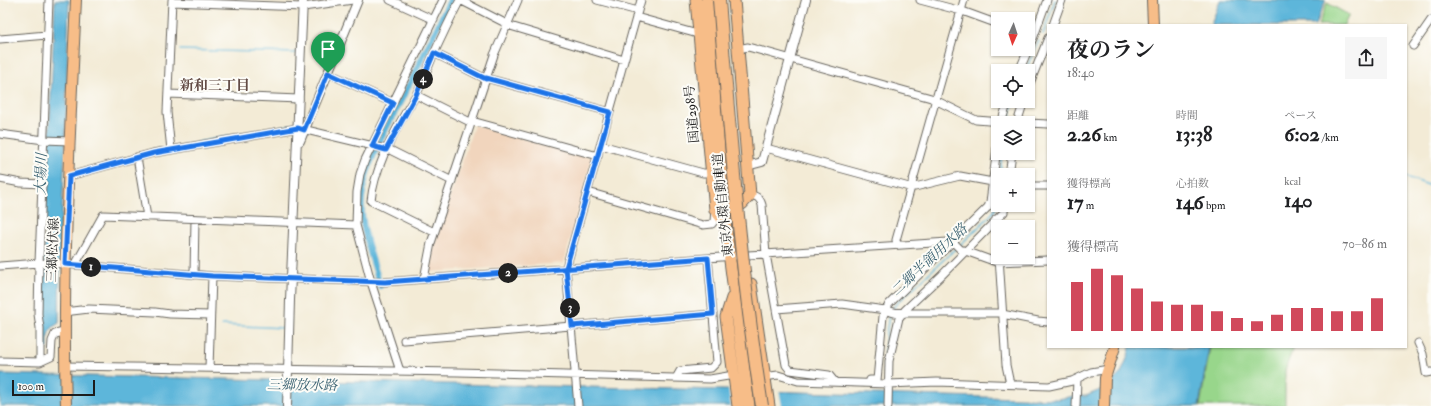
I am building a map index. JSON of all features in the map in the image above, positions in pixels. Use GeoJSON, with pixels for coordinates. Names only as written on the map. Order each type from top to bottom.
{"type":"FeatureCollection","features":[{"type":"Feature","properties":{"kind":"highway","name":"国道298号"},"geometry":{"type":"LineString","coordinates":[[696,0],[715,210]]}},
{"type":"Feature","properties":{"kind":"highway","name":"国道298号"},"geometry":{"type":"LineString","coordinates":[[707,0],[725,222],[734,294],[726,316],[738,379],[738,406]]}},
{"type":"Feature","properties":{"kind":"highway","name":"東京外環自動車道"},"geometry":{"type":"LineString","coordinates":[[711,0],[738,287],[755,406]]}},
{"type":"Feature","properties":{"kind":"highway","name":"東京外環自動車道"},"geometry":{"type":"LineString","coordinates":[[719,0],[744,275],[762,406]]}},
{"type":"Feature","properties":{"kind":"highway"},"geometry":{"type":"LineString","coordinates":[[724,0],[742,204],[751,283],[759,295],[763,310],[769,406]]}},
{"type":"Feature","properties":{"kind":"highway"},"geometry":{"type":"LineString","coordinates":[[734,0],[750,195],[742,204]]}},
{"type":"Feature","properties":{"kind":"highway"},"geometry":{"type":"LineString","coordinates":[[715,210],[725,222]]}},
{"type":"Feature","properties":{"kind":"highway","name":"国道298号"},"geometry":{"type":"LineString","coordinates":[[738,379],[749,406]]}},
{"type":"Feature","properties":{"kind":"highway"},"geometry":{"type":"LineString","coordinates":[[768,379],[775,406]]}},
{"type":"Feature","properties":{"kind":"main road","name":"三郷松伏線"},"geometry":{"type":"LineString","coordinates":[[66,406],[64,312],[67,264],[69,176],[68,141],[76,0]]}},
{"type":"Feature","properties":{"kind":"main road"},"geometry":{"type":"LineString","coordinates":[[1152,0],[1153,24]]}},
{"type":"Feature","properties":{"kind":"main road"},"geometry":{"type":"LineString","coordinates":[[1104,406],[1106,371],[1115,348]]}},
{"type":"Feature","properties":{"kind":"street"},"geometry":{"type":"LineString","coordinates":[[40,362],[40,328],[38,314],[46,140],[49,0]]}},
{"type":"Feature","properties":{"kind":"street"},"geometry":{"type":"LineString","coordinates":[[171,150],[167,112],[172,1],[303,4],[353,0],[357,1],[328,73],[301,129],[297,147],[287,406]]}},
{"type":"Feature","properties":{"kind":"street"},"geometry":{"type":"LineString","coordinates":[[390,0],[434,20]]}},
{"type":"Feature","properties":{"kind":"street"},"geometry":{"type":"LineString","coordinates":[[400,371],[371,282],[356,225],[357,192],[360,174],[365,160],[444,0]]}},
{"type":"Feature","properties":{"kind":"street"},"geometry":{"type":"LineString","coordinates":[[434,232],[371,201],[372,192],[386,150],[416,95],[434,53],[460,0],[507,25],[624,60]]}},
{"type":"Feature","properties":{"kind":"street"},"geometry":{"type":"LineString","coordinates":[[424,279],[430,243],[499,42],[518,0]]}},
{"type":"Feature","properties":{"kind":"street"},"geometry":{"type":"LineString","coordinates":[[597,0],[694,33],[699,32]]}},
{"type":"Feature","properties":{"kind":"street"},"geometry":{"type":"LineString","coordinates":[[578,406],[566,268],[641,0]]}},
{"type":"Feature","properties":{"kind":"street"},"geometry":{"type":"LineString","coordinates":[[747,166],[762,162],[806,0]]}},
{"type":"Feature","properties":{"kind":"street"},"geometry":{"type":"LineString","coordinates":[[920,0],[961,11],[991,22]]}},
{"type":"Feature","properties":{"kind":"street"},"geometry":{"type":"LineString","coordinates":[[897,244],[896,240],[964,0]]}},
{"type":"Feature","properties":{"kind":"street"},"geometry":{"type":"LineString","coordinates":[[1035,29],[1047,0]]}},
{"type":"Feature","properties":{"kind":"street"},"geometry":{"type":"LineString","coordinates":[[1053,24],[1062,0]]}},
{"type":"Feature","properties":{"kind":"street"},"geometry":{"type":"LineString","coordinates":[[301,129],[299,98],[303,4]]}},
{"type":"Feature","properties":{"kind":"street"},"geometry":{"type":"LineString","coordinates":[[1413,46],[1431,20]]}},
{"type":"Feature","properties":{"kind":"street"},"geometry":{"type":"LineString","coordinates":[[0,39],[48,35]]}},
{"type":"Feature","properties":{"kind":"street"},"geometry":{"type":"LineString","coordinates":[[1035,37],[1047,39]]}},
{"type":"Feature","properties":{"kind":"street"},"geometry":{"type":"LineString","coordinates":[[1035,71],[1047,41]]}},
{"type":"Feature","properties":{"kind":"street"},"geometry":{"type":"LineString","coordinates":[[738,49],[748,47],[936,100],[972,119],[991,121]]}},
{"type":"Feature","properties":{"kind":"street"},"geometry":{"type":"LineString","coordinates":[[434,53],[486,78],[610,112]]}},
{"type":"Feature","properties":{"kind":"street"},"geometry":{"type":"LineString","coordinates":[[328,73],[393,103]]}},
{"type":"Feature","properties":{"kind":"street"},"geometry":{"type":"LineString","coordinates":[[168,94],[299,98]]}},
{"type":"Feature","properties":{"kind":"street"},"geometry":{"type":"LineString","coordinates":[[416,95],[472,122],[598,156]]}},
{"type":"Feature","properties":{"kind":"street"},"geometry":{"type":"LineString","coordinates":[[1035,123],[1047,124]]}},
{"type":"Feature","properties":{"kind":"street"},"geometry":{"type":"LineString","coordinates":[[69,176],[137,157],[171,150],[301,129],[386,150],[452,181]]}},
{"type":"Feature","properties":{"kind":"street"},"geometry":{"type":"LineString","coordinates":[[0,134],[46,140],[68,141]]}},
{"type":"Feature","properties":{"kind":"street"},"geometry":{"type":"LineString","coordinates":[[601,145],[703,173],[711,173]]}},
{"type":"Feature","properties":{"kind":"street"},"geometry":{"type":"LineString","coordinates":[[766,148],[912,187],[960,176],[991,182]]}},
{"type":"Feature","properties":{"kind":"street"},"geometry":{"type":"LineString","coordinates":[[137,157],[147,217]]}},
{"type":"Feature","properties":{"kind":"street"},"geometry":{"type":"LineString","coordinates":[[0,179],[21,183],[43,184]]}},
{"type":"Feature","properties":{"kind":"street"},"geometry":{"type":"LineString","coordinates":[[1035,186],[1047,186]]}},
{"type":"Feature","properties":{"kind":"street"},"geometry":{"type":"LineString","coordinates":[[588,192],[703,225],[712,224],[714,221],[715,210]]}},
{"type":"Feature","properties":{"kind":"street"},"geometry":{"type":"LineString","coordinates":[[750,195],[756,196],[761,200],[766,254],[786,365],[790,370],[829,375],[834,381]]}},
{"type":"Feature","properties":{"kind":"street"},"geometry":{"type":"LineString","coordinates":[[846,382],[851,379],[877,380],[883,316],[885,310],[894,298],[988,207],[991,199]]}},
{"type":"Feature","properties":{"kind":"street"},"geometry":{"type":"LineString","coordinates":[[888,406],[891,351],[898,320],[962,250],[1004,212]]}},
{"type":"Feature","properties":{"kind":"street"},"geometry":{"type":"LineString","coordinates":[[67,264],[103,215],[356,225]]}},
{"type":"Feature","properties":{"kind":"street"},"geometry":{"type":"LineString","coordinates":[[194,275],[195,219]]}},
{"type":"Feature","properties":{"kind":"street"},"geometry":{"type":"LineString","coordinates":[[0,266],[41,263],[67,264],[194,275],[292,280],[385,282],[897,244],[952,243],[962,250],[991,260]]}},
{"type":"Feature","properties":{"kind":"street"},"geometry":{"type":"LineString","coordinates":[[676,378],[680,371],[711,368],[717,362],[708,258]]}},
{"type":"Feature","properties":{"kind":"street"},"geometry":{"type":"LineString","coordinates":[[1035,260],[1047,260]]}},
{"type":"Feature","properties":{"kind":"street"},"geometry":{"type":"LineString","coordinates":[[999,264],[1006,365],[1010,384]]}},
{"type":"Feature","properties":{"kind":"street"},"geometry":{"type":"LineString","coordinates":[[209,368],[212,276]]}},
{"type":"Feature","properties":{"kind":"street"},"geometry":{"type":"LineString","coordinates":[[776,309],[847,304],[896,313],[1002,314],[1038,322],[1047,322]]}},
{"type":"Feature","properties":{"kind":"street"},"geometry":{"type":"LineString","coordinates":[[64,312],[89,310],[210,315]]}},
{"type":"Feature","properties":{"kind":"street"},"geometry":{"type":"LineString","coordinates":[[404,340],[713,314]]}},
{"type":"Feature","properties":{"kind":"street"},"geometry":{"type":"LineString","coordinates":[[0,361],[40,362],[51,357],[53,337],[55,334],[64,332]]}},
{"type":"Feature","properties":{"kind":"street"},"geometry":{"type":"LineString","coordinates":[[1418,343],[1423,354],[1426,373],[1431,372]]}},
{"type":"Feature","properties":{"kind":"street"},"geometry":{"type":"LineString","coordinates":[[65,369],[209,368],[289,373],[400,371],[576,379],[738,379]]}},
{"type":"Feature","properties":{"kind":"street"},"geometry":{"type":"LineString","coordinates":[[768,379],[778,375],[798,381],[834,381],[889,386],[938,382],[1056,385],[1077,379],[1091,372],[1106,371]]}},
{"type":"Feature","properties":{"kind":"street"},"geometry":{"type":"LineString","coordinates":[[1076,406],[1077,379]]}},
{"type":"Feature","properties":{"kind":"shaded area"},"geometry":{"type":"Polygon","coordinates":[[[474,125],[592,158],[564,263],[430,272],[434,246],[474,125]]]}},
{"type":"Feature","properties":{"kind":"green space"},"geometry":{"type":"Polygon","coordinates":[[[1327,3],[1349,15],[1344,24],[1318,24],[1327,3]]]}},
{"type":"Feature","properties":{"kind":"green space"},"geometry":{"type":"Polygon","coordinates":[[[1210,348],[1293,348],[1285,371],[1285,406],[1200,406],[1210,348]]]}},
{"type":"Feature","properties":{"kind":"water"},"geometry":{"type":"Polygon","coordinates":[[[55,0],[69,0],[59,323],[50,331],[48,349],[44,348],[45,324],[42,308],[55,0]]]}},
{"type":"Feature","properties":{"kind":"water"},"geometry":{"type":"Polygon","coordinates":[[[1220,0],[1326,0],[1315,24],[1211,24],[1220,0]]]}},
{"type":"Feature","properties":{"kind":"water","name":"三郷放水路"},"geometry":{"type":"Polygon","coordinates":[[[1130,348],[1209,348],[1199,406],[0,406],[0,374],[1058,399],[1074,396],[1086,396],[1107,387],[1121,373],[1130,348]]]}},
{"type":"Feature","properties":{"kind":"pier"},"geometry":{"type":"Polygon","coordinates":[[[728,388],[779,389],[782,406],[731,406],[728,388]]]}},
{"type":"Feature","properties":{"kind":"waterway"},"geometry":{"type":"LineString","coordinates":[[380,286],[367,242],[363,220],[362,197],[364,183],[373,157],[385,131],[450,0]]}},
{"type":"Feature","properties":{"kind":"waterway","name":"二郷半領用水路"},"geometry":{"type":"LineString","coordinates":[[1043,34],[1055,0]]}},
{"type":"Feature","properties":{"kind":"waterway","name":"二郷半領用水路"},"geometry":{"type":"LineString","coordinates":[[1028,64],[1039,41]]}},
{"type":"Feature","properties":{"kind":"waterway"},"geometry":{"type":"LineString","coordinates":[[180,50],[297,53]]}},
{"type":"Feature","properties":{"kind":"waterway","name":"二郷半領用水路"},"geometry":{"type":"LineString","coordinates":[[1010,116],[1012,108]]}},
{"type":"Feature","properties":{"kind":"waterway"},"geometry":{"type":"LineString","coordinates":[[198,142],[291,125]]}},
{"type":"Feature","properties":{"kind":"waterway","name":"二郷半領用水路"},"geometry":{"type":"LineString","coordinates":[[1001,160],[1001,168]]}},
{"type":"Feature","properties":{"kind":"waterway"},"geometry":{"type":"LineString","coordinates":[[1407,177],[1431,186]]}},
{"type":"Feature","properties":{"kind":"waterway","name":"二郷半領用水路"},"geometry":{"type":"LineString","coordinates":[[960,245],[993,212]]}},
{"type":"Feature","properties":{"kind":"waterway","name":"二郷半領用水路"},"geometry":{"type":"LineString","coordinates":[[892,310],[896,304],[955,249]]}},
{"type":"Feature","properties":{"kind":"waterway","name":"二郷半領用水路"},"geometry":{"type":"LineString","coordinates":[[884,372],[886,335],[889,315]]}},
{"type":"Feature","properties":{"kind":"waterway"},"geometry":{"type":"LineString","coordinates":[[222,325],[285,328]]}},
{"type":"Feature","properties":{"kind":"district","name":"新和三丁目"},"geometry":{"type":"Point","coordinates":[215,85]}},
{"type":"Feature","properties":{"kind":"route"},"geometry":{"type":"LineString","coordinates":[[328,73],[304,130],[298,128],[154,153],[69,176],[65,264],[101,268],[247,278],[385,282],[566,268],[708,258],[713,314],[572,326],[566,268],[610,112],[486,79],[434,53],[416,95],[386,150],[372,146],[393,103],[328,73]]}},
{"type":"Feature","properties":{"kind":"water label","name":"大場川"},"geometry":{"type":"Point","coordinates":[41,174]}}]}
